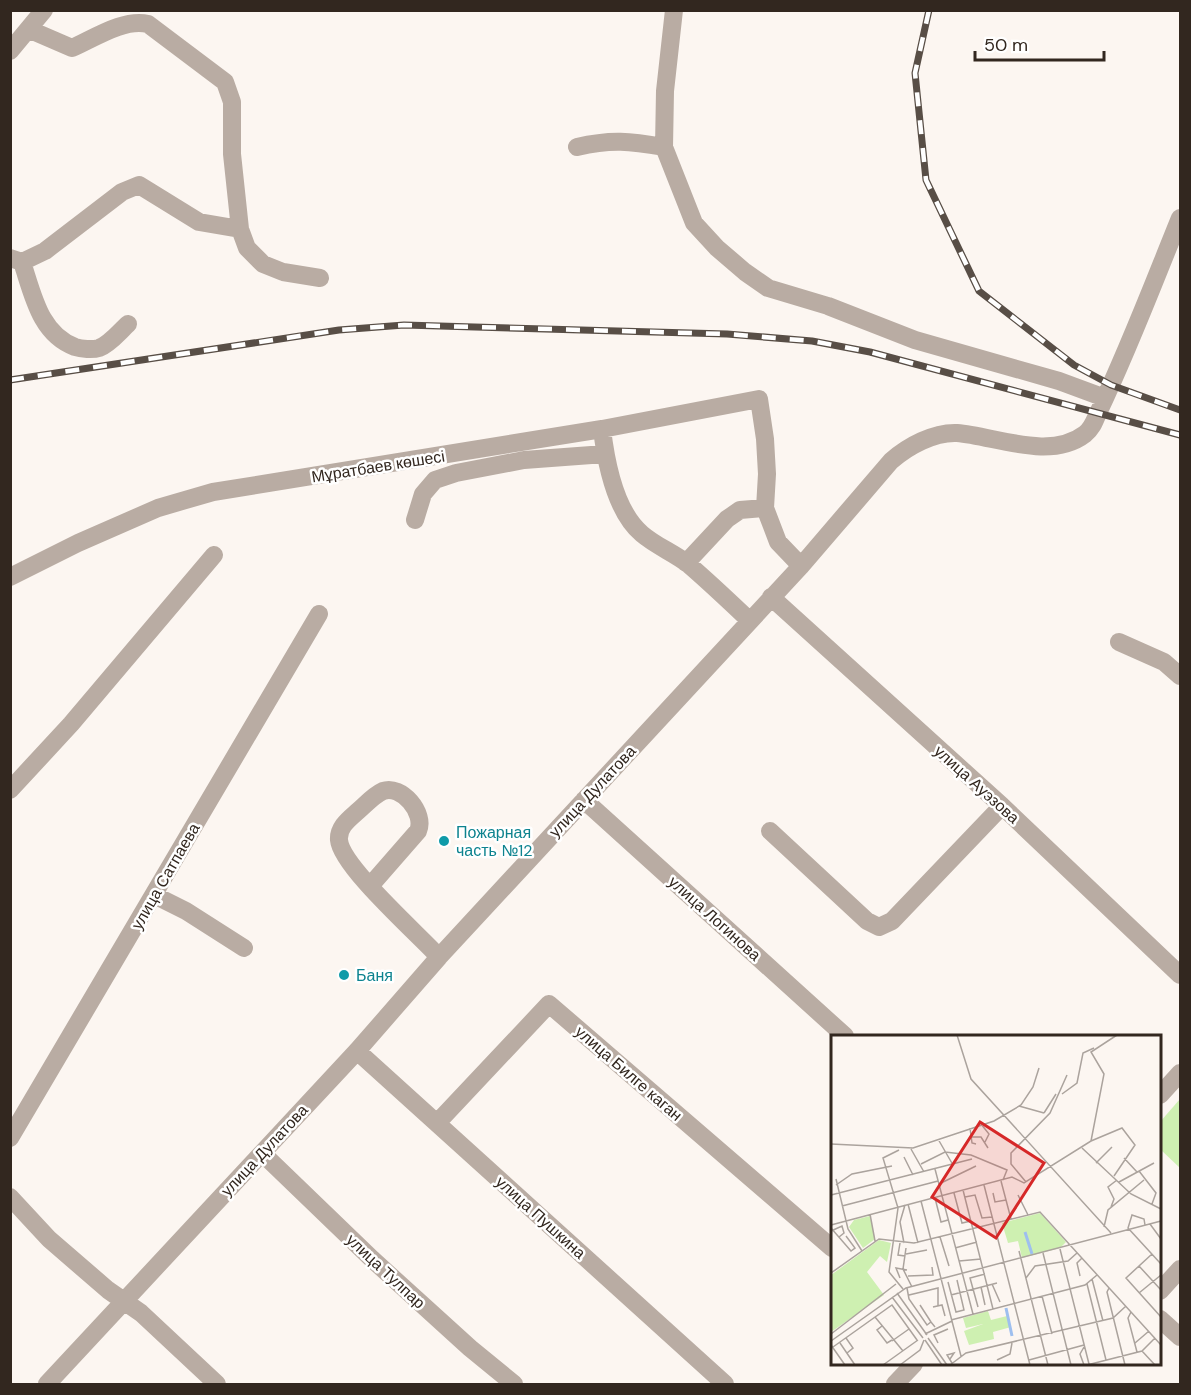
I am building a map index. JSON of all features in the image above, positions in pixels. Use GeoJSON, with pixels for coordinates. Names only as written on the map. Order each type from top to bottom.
{"type":"FeatureCollection","features":[{"type":"Feature","properties":{"kind":"street"},"geometry":{"type":"LineString","coordinates":[[10,51],[44,10]]}},
{"type":"Feature","properties":{"kind":"street"},"geometry":{"type":"LineString","coordinates":[[674,10],[665,91],[664,147],[694,223],[738,266],[768,288],[828,306],[915,340],[1059,381],[1105,398],[1180,218]]}},
{"type":"Feature","properties":{"kind":"street"},"geometry":{"type":"LineString","coordinates":[[28,29],[72,48],[121,27],[148,24],[225,82],[232,102],[232,154],[240,229],[247,248],[263,264],[283,272],[320,278]]}},
{"type":"Feature","properties":{"kind":"street"},"geometry":{"type":"LineString","coordinates":[[577,147],[601,141],[629,141],[664,147]]}},
{"type":"Feature","properties":{"kind":"street"},"geometry":{"type":"LineString","coordinates":[[128,324],[98,348],[80,349],[68,344],[51,332],[40,316],[16,260],[45,251],[122,192],[139,185],[199,222],[240,229]]}},
{"type":"Feature","properties":{"kind":"street","name":"улица Дулатова"},"geometry":{"type":"LineString","coordinates":[[48,1384],[357,1051],[439,957],[801,566],[886,466],[907,448],[945,434],[957,433],[994,441],[1043,446],[1076,440],[1092,427],[1105,398]]}},
{"type":"Feature","properties":{"kind":"street","name":"Мұратбаев көшесі"},"geometry":{"type":"LineString","coordinates":[[10,577],[78,543],[158,508],[213,492],[602,429],[759,399],[767,474],[765,508]]}},
{"type":"Feature","properties":{"kind":"street"},"geometry":{"type":"LineString","coordinates":[[602,429],[605,454],[624,513],[631,523],[656,545],[686,563],[749,620]]}},
{"type":"Feature","properties":{"kind":"street"},"geometry":{"type":"LineString","coordinates":[[415,520],[423,494],[435,480],[456,472],[524,460],[605,454]]}},
{"type":"Feature","properties":{"kind":"street"},"geometry":{"type":"LineString","coordinates":[[686,563],[727,519],[740,510],[765,508],[778,542],[801,566]]}},
{"type":"Feature","properties":{"kind":"street"},"geometry":{"type":"LineString","coordinates":[[10,790],[71,724],[214,555]]}},
{"type":"Feature","properties":{"kind":"street","name":"улица Ауэзова"},"geometry":{"type":"LineString","coordinates":[[771,597],[1002,806],[1180,975]]}},
{"type":"Feature","properties":{"kind":"street","name":"улица Сатпаева"},"geometry":{"type":"LineString","coordinates":[[10,1138],[319,614]]}},
{"type":"Feature","properties":{"kind":"street"},"geometry":{"type":"LineString","coordinates":[[1119,642],[1164,662],[1180,676]]}},
{"type":"Feature","properties":{"kind":"street"},"geometry":{"type":"LineString","coordinates":[[370,886],[420,826],[419,814],[415,807],[396,790],[379,793],[350,818],[339,832],[341,849],[350,865],[370,886],[439,957]]}},
{"type":"Feature","properties":{"kind":"street","name":"улица Логинова"},"geometry":{"type":"LineString","coordinates":[[584,800],[844,1035]]}},
{"type":"Feature","properties":{"kind":"street"},"geometry":{"type":"LineString","coordinates":[[770,831],[867,921],[879,927],[892,921],[1002,806]]}},
{"type":"Feature","properties":{"kind":"street"},"geometry":{"type":"LineString","coordinates":[[154,895],[186,911],[244,948]]}},
{"type":"Feature","properties":{"kind":"street","name":"улица Билге каган"},"geometry":{"type":"LineString","coordinates":[[437,1123],[549,1004],[831,1247]]}},
{"type":"Feature","properties":{"kind":"street","name":"улица Пушкина"},"geometry":{"type":"LineString","coordinates":[[357,1051],[724,1384]]}},
{"type":"Feature","properties":{"kind":"street"},"geometry":{"type":"LineString","coordinates":[[1161,1094],[1180,1073]]}},
{"type":"Feature","properties":{"kind":"street","name":"улица Тулпар"},"geometry":{"type":"LineString","coordinates":[[262,1153],[372,1259],[470,1348],[514,1384]]}},
{"type":"Feature","properties":{"kind":"street"},"geometry":{"type":"LineString","coordinates":[[10,1197],[49,1239],[108,1290],[141,1313],[217,1384]]}},
{"type":"Feature","properties":{"kind":"street"},"geometry":{"type":"LineString","coordinates":[[1161,1290],[1180,1269]]}},
{"type":"Feature","properties":{"kind":"street"},"geometry":{"type":"LineString","coordinates":[[1161,1320],[1180,1337]]}},
{"type":"Feature","properties":{"kind":"street"},"geometry":{"type":"LineString","coordinates":[[895,1384],[913,1365]]}},
{"type":"Feature","properties":{"kind":"green space"},"geometry":{"type":"Polygon","coordinates":[[[1180,1099],[1180,1168],[1161,1150],[1161,1121],[1180,1099]]]}},
{"type":"Feature","properties":{"kind":"railway"},"geometry":{"type":"LineString","coordinates":[[929,10],[915,73],[926,180],[979,291],[1074,365],[1111,385],[1180,410]]}},
{"type":"Feature","properties":{"kind":"railway"},"geometry":{"type":"LineString","coordinates":[[10,380],[339,330],[404,325],[727,334],[812,341],[870,352],[1180,435]]}},
{"type":"Feature","properties":{"kind":"place","name":"Пожарная часть №12"},"geometry":{"type":"Point","coordinates":[444,841]}},
{"type":"Feature","properties":{"kind":"place","name":"Баня"},"geometry":{"type":"Point","coordinates":[344,975]}}]}
